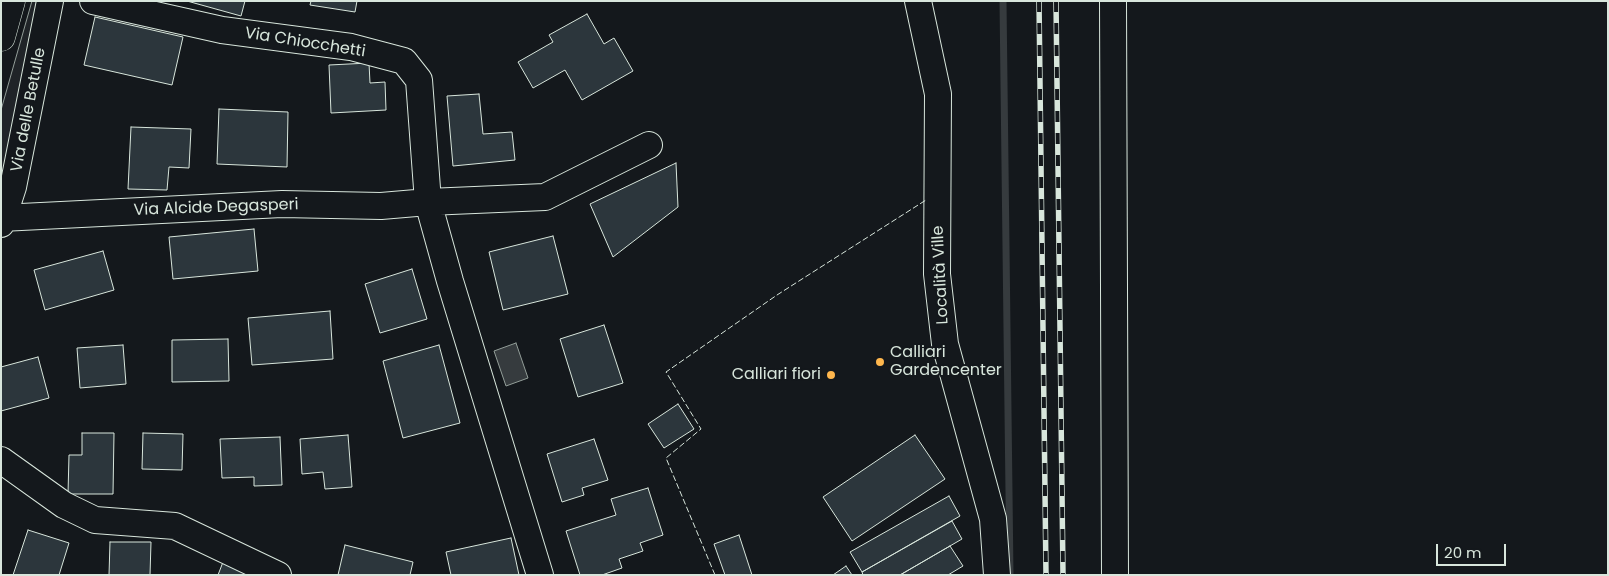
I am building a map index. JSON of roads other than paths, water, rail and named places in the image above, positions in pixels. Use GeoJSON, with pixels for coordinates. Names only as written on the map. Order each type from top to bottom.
{"type":"FeatureCollection","features":[{"type":"Feature","properties":{"kind":"main road"},"geometry":{"type":"LineString","coordinates":[[1,37],[11,1]]}},
{"type":"Feature","properties":{"kind":"street","name":"Via delle Betulle"},"geometry":{"type":"LineString","coordinates":[[2,220],[13,186],[24,139],[50,1]]}},
{"type":"Feature","properties":{"kind":"street","name":"Via Chiocchetti"},"geometry":{"type":"LineString","coordinates":[[92,1],[222,30],[351,47],[404,61],[419,80],[428,202]]}},
{"type":"Feature","properties":{"kind":"street","name":"Località Ville"},"geometry":{"type":"LineString","coordinates":[[918,1],[938,94],[937,274],[945,344],[993,519],[997,575]]}},
{"type":"Feature","properties":{"kind":"street"},"geometry":{"type":"LineString","coordinates":[[1113,1],[1115,575]]}},
{"type":"Feature","properties":{"kind":"street","name":"Via Alcide Degasperi"},"geometry":{"type":"LineString","coordinates":[[2,220],[282,204],[381,206],[545,197],[649,145]]}},
{"type":"Feature","properties":{"kind":"street"},"geometry":{"type":"LineString","coordinates":[[428,202],[450,281],[540,575]]}},
{"type":"Feature","properties":{"kind":"street"},"geometry":{"type":"LineString","coordinates":[[1,460],[64,505],[95,520],[174,526],[278,575]]}},
{"type":"Feature","properties":{"kind":"waterway"},"geometry":{"type":"LineString","coordinates":[[1003,1],[1010,575]]}},
{"type":"Feature","properties":{"kind":"railway"},"geometry":{"type":"LineString","coordinates":[[1039,1],[1046,575]]}},
{"type":"Feature","properties":{"kind":"railway"},"geometry":{"type":"LineString","coordinates":[[1056,1],[1063,575]]}},
{"type":"Feature","properties":{"kind":"place","name":"Calliari Gardencenter"},"geometry":{"type":"Point","coordinates":[880,362]}},
{"type":"Feature","properties":{"kind":"place","name":"Calliari fiori"},"geometry":{"type":"Point","coordinates":[831,375]}}]}
